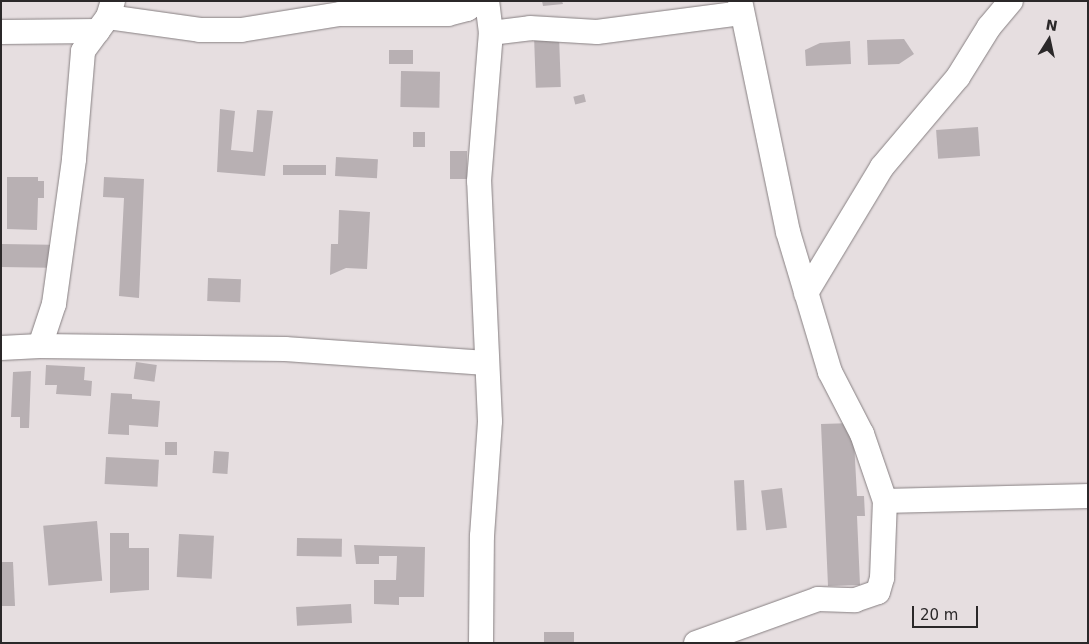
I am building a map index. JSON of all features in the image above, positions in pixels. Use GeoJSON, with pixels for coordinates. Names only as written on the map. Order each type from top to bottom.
{"type":"FeatureCollection","features":[{"type":"Feature","properties":{"kind":"street"},"geometry":{"type":"LineString","coordinates":[[1,32],[106,17],[200,30],[241,30],[340,14],[448,14],[467,9],[479,1]]}},
{"type":"Feature","properties":{"kind":"street"},"geometry":{"type":"LineString","coordinates":[[476,642],[490,421],[479,181],[491,33],[487,1]]}},
{"type":"Feature","properties":{"kind":"street"},"geometry":{"type":"LineString","coordinates":[[806,293],[882,167],[958,76],[989,27],[1011,1]]}},
{"type":"Feature","properties":{"kind":"street"},"geometry":{"type":"LineString","coordinates":[[491,33],[530,28],[597,32],[741,7],[788,232],[830,372],[862,434],[885,501],[882,578],[878,592],[854,600],[818,599],[696,643]]}},
{"type":"Feature","properties":{"kind":"street"},"geometry":{"type":"LineString","coordinates":[[40,346],[54,304],[61,269],[83,51],[106,17]]}},
{"type":"Feature","properties":{"kind":"street"},"geometry":{"type":"LineString","coordinates":[[1,348],[40,346],[285,349],[488,363]]}},
{"type":"Feature","properties":{"kind":"street"},"geometry":{"type":"LineString","coordinates":[[885,501],[1088,496]]}},
{"type":"Feature","properties":{"kind":"building"},"geometry":{"type":"Polygon","coordinates":[[[542,1],[562,1],[563,4],[543,6],[542,1]]]}},
{"type":"Feature","properties":{"kind":"building"},"geometry":{"type":"Polygon","coordinates":[[[559,35],[561,87],[536,88],[534,36],[559,35]]]}},
{"type":"Feature","properties":{"kind":"building"},"geometry":{"type":"Polygon","coordinates":[[[904,39],[914,54],[899,64],[868,65],[867,40],[904,39]]]}},
{"type":"Feature","properties":{"kind":"building"},"geometry":{"type":"Polygon","coordinates":[[[850,41],[851,64],[806,66],[805,50],[820,43],[850,41]]]}},
{"type":"Feature","properties":{"kind":"building"},"geometry":{"type":"Polygon","coordinates":[[[389,50],[413,50],[413,64],[389,64],[389,50]]]}},
{"type":"Feature","properties":{"kind":"building"},"geometry":{"type":"Polygon","coordinates":[[[401,71],[440,72],[439,108],[400,107],[401,71]]]}},
{"type":"Feature","properties":{"kind":"building"},"geometry":{"type":"Polygon","coordinates":[[[584,94],[586,102],[575,104],[573,97],[584,94]]]}},
{"type":"Feature","properties":{"kind":"building"},"geometry":{"type":"Polygon","coordinates":[[[220,109],[235,111],[231,150],[253,152],[257,110],[273,111],[265,176],[217,172],[220,109]]]}},
{"type":"Feature","properties":{"kind":"building"},"geometry":{"type":"Polygon","coordinates":[[[978,127],[980,156],[938,159],[936,130],[978,127]]]}},
{"type":"Feature","properties":{"kind":"building"},"geometry":{"type":"Polygon","coordinates":[[[413,132],[425,132],[425,147],[413,147],[413,132]]]}},
{"type":"Feature","properties":{"kind":"building"},"geometry":{"type":"Polygon","coordinates":[[[450,151],[467,151],[467,179],[450,179],[450,151]]]}},
{"type":"Feature","properties":{"kind":"building"},"geometry":{"type":"Polygon","coordinates":[[[336,157],[378,159],[377,178],[335,176],[336,157]]]}},
{"type":"Feature","properties":{"kind":"building"},"geometry":{"type":"Polygon","coordinates":[[[283,165],[326,165],[326,175],[283,175],[283,165]]]}},
{"type":"Feature","properties":{"kind":"building"},"geometry":{"type":"Polygon","coordinates":[[[7,177],[38,177],[38,181],[44,181],[44,198],[38,198],[37,230],[7,229],[7,177]]]}},
{"type":"Feature","properties":{"kind":"building"},"geometry":{"type":"Polygon","coordinates":[[[104,177],[144,179],[139,298],[119,296],[124,198],[103,197],[104,177]]]}},
{"type":"Feature","properties":{"kind":"building"},"geometry":{"type":"Polygon","coordinates":[[[339,210],[370,212],[367,269],[346,268],[330,275],[331,244],[338,244],[339,210]]]}},
{"type":"Feature","properties":{"kind":"building"},"geometry":{"type":"Polygon","coordinates":[[[1,244],[50,245],[50,268],[1,267],[1,244]]]}},
{"type":"Feature","properties":{"kind":"building"},"geometry":{"type":"Polygon","coordinates":[[[208,278],[241,279],[240,302],[207,301],[208,278]]]}},
{"type":"Feature","properties":{"kind":"building"},"geometry":{"type":"Polygon","coordinates":[[[136,362],[157,365],[154,382],[134,379],[136,362]]]}},
{"type":"Feature","properties":{"kind":"building"},"geometry":{"type":"Polygon","coordinates":[[[46,365],[85,367],[84,380],[92,381],[91,396],[56,394],[57,385],[45,385],[46,365]]]}},
{"type":"Feature","properties":{"kind":"building"},"geometry":{"type":"Polygon","coordinates":[[[31,371],[29,428],[20,428],[20,417],[11,417],[13,372],[31,371]]]}},
{"type":"Feature","properties":{"kind":"building"},"geometry":{"type":"Polygon","coordinates":[[[111,393],[132,394],[132,399],[160,401],[158,427],[129,425],[129,435],[108,434],[111,393]]]}},
{"type":"Feature","properties":{"kind":"building"},"geometry":{"type":"Polygon","coordinates":[[[853,423],[857,496],[864,496],[865,516],[857,516],[860,585],[828,586],[821,424],[853,423]]]}},
{"type":"Feature","properties":{"kind":"building"},"geometry":{"type":"Polygon","coordinates":[[[165,442],[177,442],[177,455],[165,455],[165,442]]]}},
{"type":"Feature","properties":{"kind":"building"},"geometry":{"type":"Polygon","coordinates":[[[214,451],[229,452],[227,474],[212,473],[214,451]]]}},
{"type":"Feature","properties":{"kind":"building"},"geometry":{"type":"Polygon","coordinates":[[[106,457],[159,460],[158,487],[105,484],[106,457]]]}},
{"type":"Feature","properties":{"kind":"building"},"geometry":{"type":"Polygon","coordinates":[[[744,480],[747,530],[737,530],[734,481],[744,480]]]}},
{"type":"Feature","properties":{"kind":"building"},"geometry":{"type":"Polygon","coordinates":[[[782,488],[787,528],[766,530],[761,491],[782,488]]]}},
{"type":"Feature","properties":{"kind":"building"},"geometry":{"type":"Polygon","coordinates":[[[97,521],[102,581],[48,585],[43,526],[97,521]]]}},
{"type":"Feature","properties":{"kind":"building"},"geometry":{"type":"Polygon","coordinates":[[[110,533],[129,533],[129,548],[149,548],[149,590],[110,593],[110,533]]]}},
{"type":"Feature","properties":{"kind":"building"},"geometry":{"type":"Polygon","coordinates":[[[179,534],[214,536],[212,579],[177,577],[179,534]]]}},
{"type":"Feature","properties":{"kind":"building"},"geometry":{"type":"Polygon","coordinates":[[[297,538],[342,539],[342,557],[297,556],[297,538]]]}},
{"type":"Feature","properties":{"kind":"building"},"geometry":{"type":"Polygon","coordinates":[[[354,545],[425,547],[424,597],[399,597],[399,605],[374,604],[374,580],[396,580],[397,556],[379,556],[379,564],[356,564],[354,545]]]}},
{"type":"Feature","properties":{"kind":"building"},"geometry":{"type":"Polygon","coordinates":[[[1,562],[13,562],[15,606],[1,606],[1,562]]]}},
{"type":"Feature","properties":{"kind":"building"},"geometry":{"type":"Polygon","coordinates":[[[351,604],[352,623],[297,626],[296,607],[351,604]]]}},
{"type":"Feature","properties":{"kind":"building"},"geometry":{"type":"Polygon","coordinates":[[[544,632],[574,632],[574,643],[544,643],[544,632]]]}}]}
